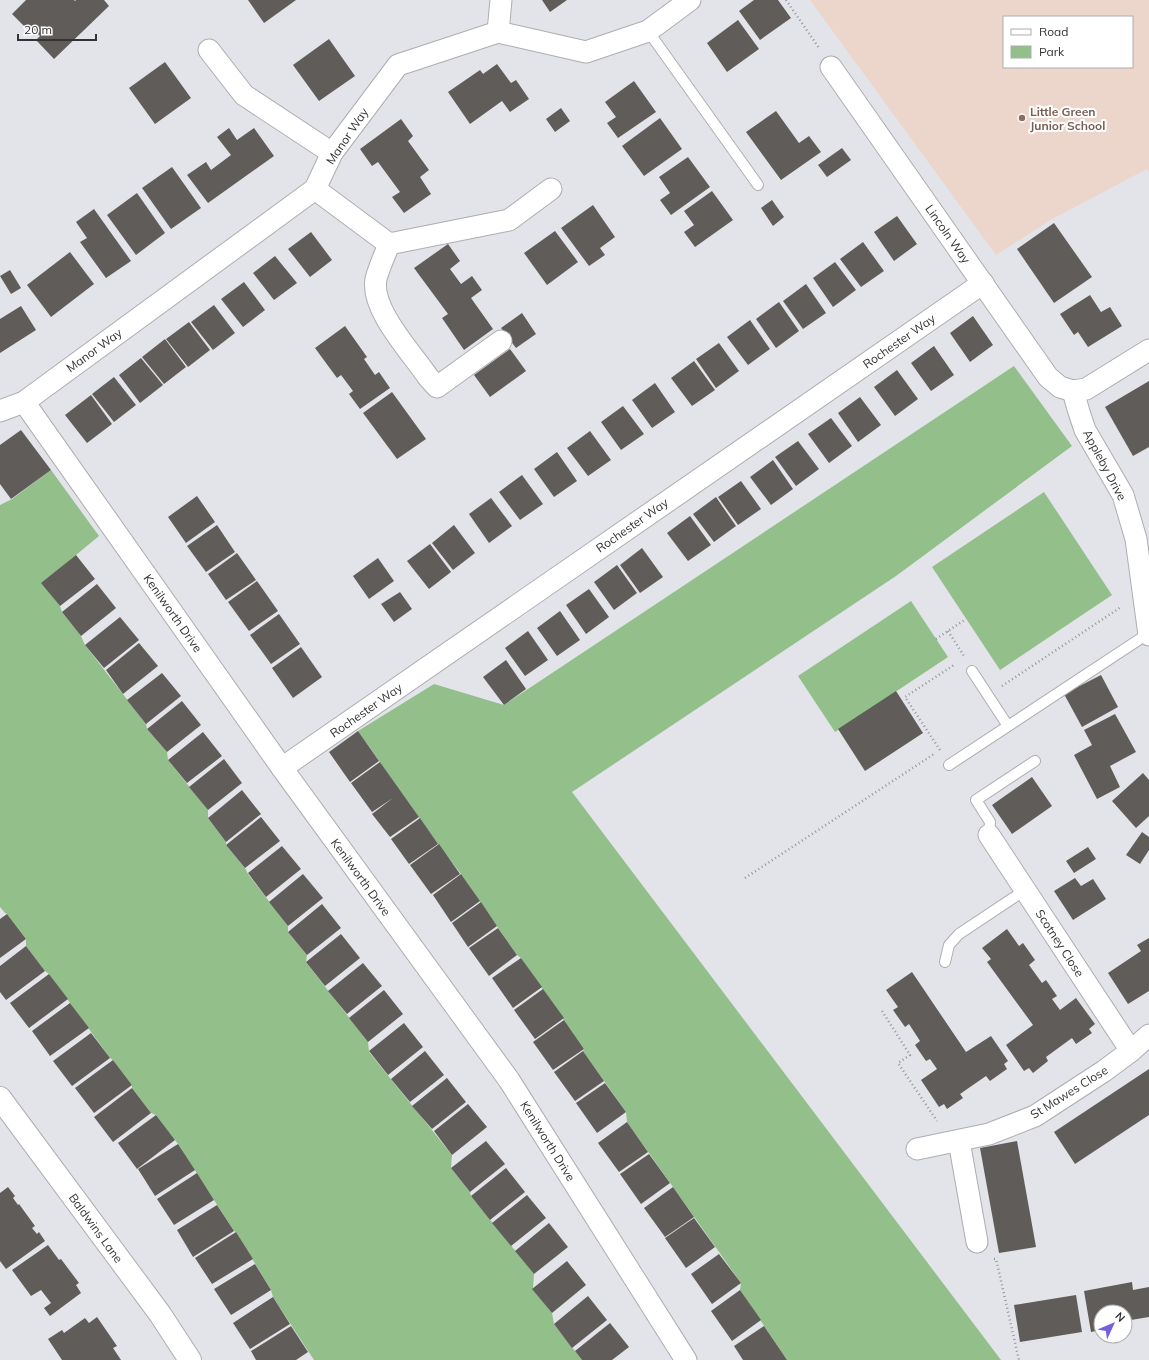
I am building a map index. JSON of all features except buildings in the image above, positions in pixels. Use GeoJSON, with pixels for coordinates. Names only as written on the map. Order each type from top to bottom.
{"type":"FeatureCollection","features":[{"type":"Feature","properties":{"kind":"street"},"geometry":{"type":"LineString","coordinates":[[501,0],[498,32],[586,52],[648,31],[690,0]]}},
{"type":"Feature","properties":{"kind":"street","name":"Manor Way"},"geometry":{"type":"LineString","coordinates":[[0,411],[24,402],[315,188],[332,153],[398,66],[498,32]]}},
{"type":"Feature","properties":{"kind":"street"},"geometry":{"type":"LineString","coordinates":[[209,50],[244,95],[332,153]]}},
{"type":"Feature","properties":{"kind":"street","name":"Lincoln Way"},"geometry":{"type":"LineString","coordinates":[[831,67],[1048,377],[1060,387],[1074,391]]}},
{"type":"Feature","properties":{"kind":"street"},"geometry":{"type":"LineString","coordinates":[[315,188],[389,244],[509,220],[551,189]]}},
{"type":"Feature","properties":{"kind":"street"},"geometry":{"type":"LineString","coordinates":[[389,244],[376,279],[377,297],[383,314],[428,377],[437,386],[501,341]]}},
{"type":"Feature","properties":{"kind":"street","name":"Rochester Way"},"geometry":{"type":"LineString","coordinates":[[282,768],[983,283]]}},
{"type":"Feature","properties":{"kind":"street"},"geometry":{"type":"LineString","coordinates":[[1074,391],[1086,389],[1149,350]]}},
{"type":"Feature","properties":{"kind":"street","name":"Appleby Drive"},"geometry":{"type":"LineString","coordinates":[[1074,391],[1078,412],[1085,430],[1123,495],[1136,539],[1148,624]]}},
{"type":"Feature","properties":{"kind":"street","name":"Kenilworth Drive"},"geometry":{"type":"LineString","coordinates":[[24,402],[282,768],[509,1080],[686,1360]]}},
{"type":"Feature","properties":{"kind":"street","name":"Scotney Close"},"geometry":{"type":"LineString","coordinates":[[989,835],[1131,1051]]}},
{"type":"Feature","properties":{"kind":"street","name":"St Mawes Close"},"geometry":{"type":"LineString","coordinates":[[917,1149],[990,1134],[1035,1116],[1104,1071],[1131,1051],[1149,1035]]}},
{"type":"Feature","properties":{"kind":"street","name":"Baldwins Lane"},"geometry":{"type":"LineString","coordinates":[[0,1098],[160,1314],[190,1360]]}},
{"type":"Feature","properties":{"kind":"street"},"geometry":{"type":"LineString","coordinates":[[955,1142],[977,1242]]}},
{"type":"Feature","properties":{"kind":"lane"},"geometry":{"type":"LineString","coordinates":[[648,31],[758,185]]}},
{"type":"Feature","properties":{"kind":"lane"},"geometry":{"type":"LineString","coordinates":[[949,765],[1008,726],[1148,624]]}},
{"type":"Feature","properties":{"kind":"lane"},"geometry":{"type":"LineString","coordinates":[[972,671],[1008,726]]}},
{"type":"Feature","properties":{"kind":"lane"},"geometry":{"type":"LineString","coordinates":[[989,835],[990,822],[976,800],[1035,761]]}},
{"type":"Feature","properties":{"kind":"lane"},"geometry":{"type":"LineString","coordinates":[[945,962],[950,945],[959,934],[1025,890]]}},
{"type":"Feature","properties":{"kind":"path"},"geometry":{"type":"LineString","coordinates":[[786,0],[831,67]]}},
{"type":"Feature","properties":{"kind":"path"},"geometry":{"type":"LineString","coordinates":[[988,695],[1143,592]]}},
{"type":"Feature","properties":{"kind":"path"},"geometry":{"type":"LineString","coordinates":[[936,639],[966,619]]}},
{"type":"Feature","properties":{"kind":"path"},"geometry":{"type":"LineString","coordinates":[[948,631],[972,668],[972,671]]}},
{"type":"Feature","properties":{"kind":"path"},"geometry":{"type":"LineString","coordinates":[[949,765],[905,697],[965,658]]}},
{"type":"Feature","properties":{"kind":"path"},"geometry":{"type":"LineString","coordinates":[[745,878],[940,750]]}},
{"type":"Feature","properties":{"kind":"path"},"geometry":{"type":"LineString","coordinates":[[882,1011],[910,1055],[898,1063],[955,1142]]}},
{"type":"Feature","properties":{"kind":"path"},"geometry":{"type":"LineString","coordinates":[[977,1242],[986,1260],[996,1259],[1019,1360]]}},
{"type":"Feature","properties":{"kind":"shaded area","name":"Little Green Junior School"},"geometry":{"type":"Polygon","coordinates":[[[810,0],[1149,0],[1149,172],[1147,169],[1052,219],[996,255],[810,0]]]}},
{"type":"Feature","properties":{"kind":"green space"},"geometry":{"type":"Polygon","coordinates":[[[1014,366],[1072,446],[896,576],[572,792],[1001,1360],[787,1360],[740,1290],[741,1283],[627,1122],[626,1112],[583,1051],[584,1049],[521,958],[517,955],[461,874],[358,731],[434,684],[504,705],[1014,366]]]}},
{"type":"Feature","properties":{"kind":"green space"},"geometry":{"type":"Polygon","coordinates":[[[51,470],[99,536],[42,583],[81,636],[85,645],[146,724],[147,729],[167,752],[168,760],[208,810],[208,818],[226,842],[226,845],[288,926],[288,932],[307,955],[306,962],[368,1042],[369,1052],[452,1155],[451,1168],[470,1192],[471,1196],[534,1274],[533,1289],[552,1313],[554,1324],[582,1360],[314,1360],[273,1297],[271,1290],[236,1232],[178,1144],[156,1115],[151,1113],[132,1088],[132,1085],[110,1058],[49,974],[26,946],[26,939],[0,907],[0,505],[12,499],[51,470]]]}},
{"type":"Feature","properties":{"kind":"green space"},"geometry":{"type":"Polygon","coordinates":[[[1044,492],[1112,595],[1000,670],[932,567],[1044,492]]]}},
{"type":"Feature","properties":{"kind":"green space"},"geometry":{"type":"Polygon","coordinates":[[[911,601],[948,657],[835,732],[798,676],[911,601]]]}},
{"type":"Feature","properties":{"kind":"place","name":"Little Green Junior School"},"geometry":{"type":"Point","coordinates":[1022,118]}}]}
